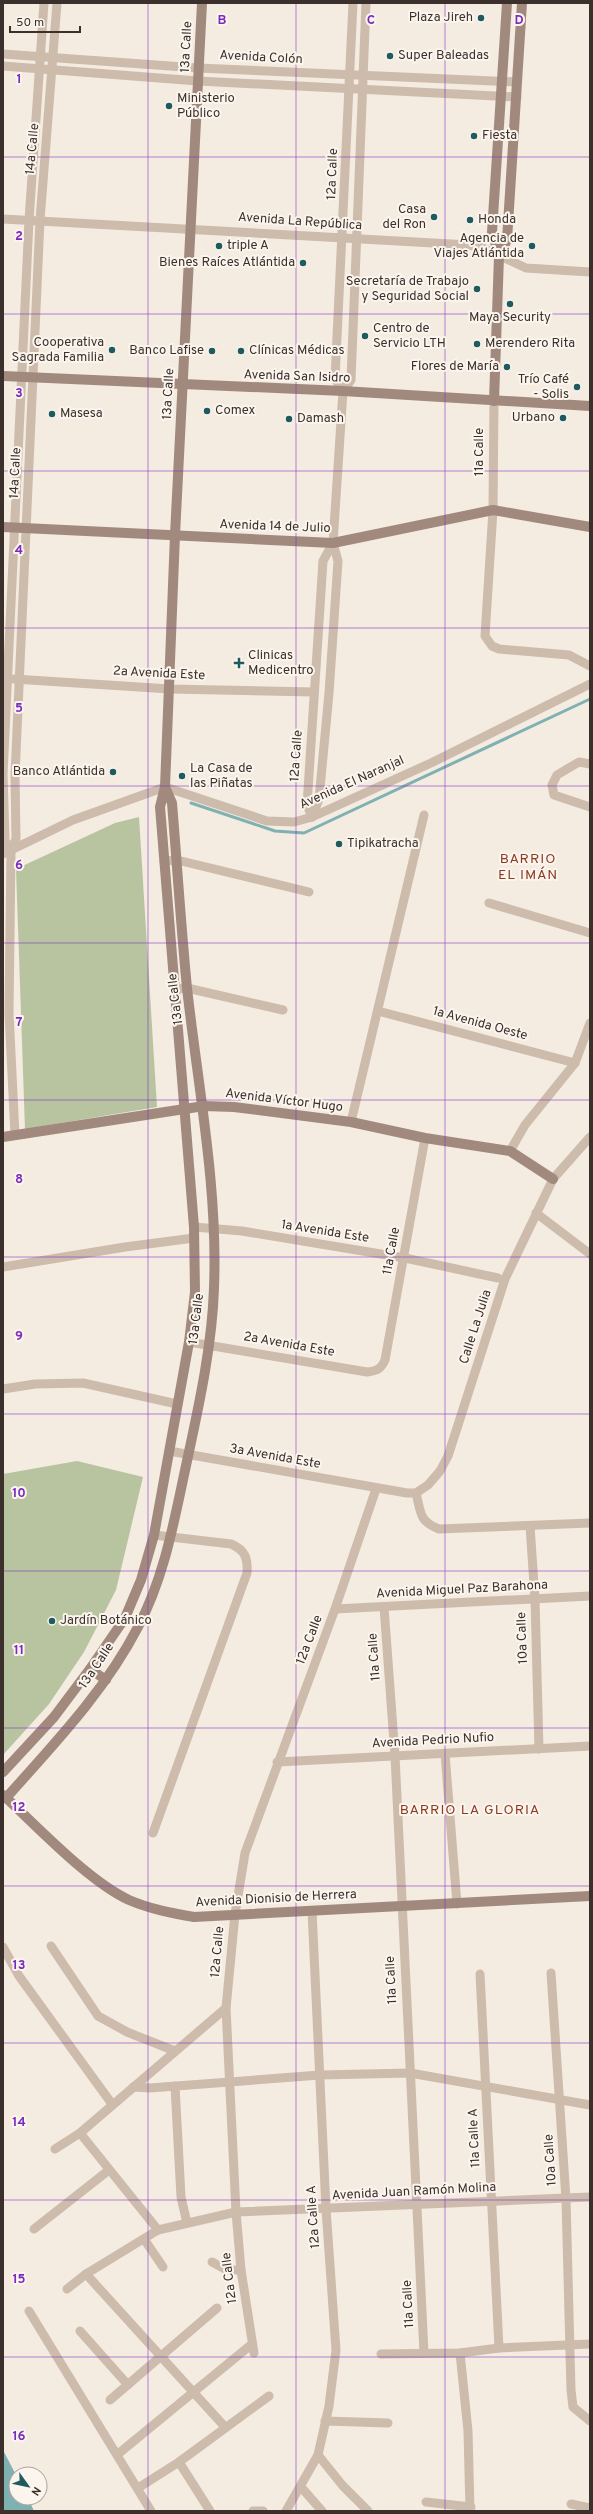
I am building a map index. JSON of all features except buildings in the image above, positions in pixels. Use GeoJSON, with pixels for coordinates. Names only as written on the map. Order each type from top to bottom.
{"type":"FeatureCollection","features":[{"type":"Feature","properties":{"kind":"street","name":"14a Calle"},"geometry":{"type":"LineString","coordinates":[[15,1135],[9,1013],[7,852],[5,841],[3,774],[8,527],[21,377],[29,220],[41,69],[44,3]]}},
{"type":"Feature","properties":{"kind":"street","name":"14a Calle"},"geometry":{"type":"LineString","coordinates":[[7,852],[16,839],[15,776],[40,220],[53,70],[57,3]]}},
{"type":"Feature","properties":{"kind":"street","name":"13a Calle"},"geometry":{"type":"LineString","coordinates":[[3,1772],[54,1717],[90,1669],[125,1618],[141,1580],[154,1535],[189,1342],[195,1292],[194,1227],[186,1109],[174,989],[160,807],[165,787],[175,535],[202,3]]}},
{"type":"Feature","properties":{"kind":"street","name":"12a Calle"},"geometry":{"type":"LineString","coordinates":[[343,391],[335,379],[343,238],[353,3]]}},
{"type":"Feature","properties":{"kind":"street","name":"12a Calle"},"geometry":{"type":"LineString","coordinates":[[312,817],[319,799],[329,693],[338,561],[333,543],[343,391],[350,380],[366,3]]}},
{"type":"Feature","properties":{"kind":"street"},"geometry":{"type":"LineString","coordinates":[[499,256],[492,235],[507,3]]}},
{"type":"Feature","properties":{"kind":"street"},"geometry":{"type":"LineString","coordinates":[[499,256],[507,240],[522,3]]}},
{"type":"Feature","properties":{"kind":"street","name":"Avenida Colón"},"geometry":{"type":"LineString","coordinates":[[3,54],[198,68],[517,82]]}},
{"type":"Feature","properties":{"kind":"street","name":"Avenida Colón"},"geometry":{"type":"LineString","coordinates":[[3,66],[198,81],[517,97]]}},
{"type":"Feature","properties":{"kind":"street","name":"Avenida La República"},"geometry":{"type":"LineString","coordinates":[[3,219],[191,228],[469,245],[483,248],[526,268],[590,272]]}},
{"type":"Feature","properties":{"kind":"street","name":"11a Calle"},"geometry":{"type":"LineString","coordinates":[[499,256],[494,401],[493,510],[485,636],[492,646],[499,649],[569,655],[590,666]]}},
{"type":"Feature","properties":{"kind":"street","name":"Avenida San Isidro"},"geometry":{"type":"LineString","coordinates":[[3,376],[343,391],[590,406]]}},
{"type":"Feature","properties":{"kind":"street","name":"Avenida 14 de Julio"},"geometry":{"type":"LineString","coordinates":[[8,527],[333,543],[493,510],[590,527]]}},
{"type":"Feature","properties":{"kind":"street","name":"12a Calle"},"geometry":{"type":"LineString","coordinates":[[312,817],[307,806],[323,561],[333,543]]}},
{"type":"Feature","properties":{"kind":"street","name":"2a Avenida Este"},"geometry":{"type":"LineString","coordinates":[[6,679],[170,689],[314,692]]}},
{"type":"Feature","properties":{"kind":"street","name":"Avenida El Naranjal"},"geometry":{"type":"LineString","coordinates":[[165,787],[267,821],[294,822],[312,817],[431,763],[590,684]]}},
{"type":"Feature","properties":{"kind":"street"},"geometry":{"type":"LineString","coordinates":[[590,764],[579,762],[557,775],[552,785],[554,795],[590,806]]}},
{"type":"Feature","properties":{"kind":"street"},"geometry":{"type":"LineString","coordinates":[[3,774],[15,776]]}},
{"type":"Feature","properties":{"kind":"street","name":"13a Calle"},"geometry":{"type":"LineString","coordinates":[[4,1798],[106,1680],[138,1627],[157,1583],[170,1538],[188,1455],[208,1344],[214,1288],[213,1227],[204,1106],[187,988],[172,803],[165,787]]}},
{"type":"Feature","properties":{"kind":"street"},"geometry":{"type":"LineString","coordinates":[[7,852],[73,820],[165,787]]}},
{"type":"Feature","properties":{"kind":"street"},"geometry":{"type":"LineString","coordinates":[[351,1122],[424,815]]}},
{"type":"Feature","properties":{"kind":"street"},"geometry":{"type":"LineString","coordinates":[[164,861],[177,860],[309,892]]}},
{"type":"Feature","properties":{"kind":"street"},"geometry":{"type":"LineString","coordinates":[[489,904],[590,933]]}},
{"type":"Feature","properties":{"kind":"street"},"geometry":{"type":"LineString","coordinates":[[174,989],[187,988],[283,1010]]}},
{"type":"Feature","properties":{"kind":"street","name":"1a Avenida Oeste"},"geometry":{"type":"LineString","coordinates":[[378,1011],[575,1063]]}},
{"type":"Feature","properties":{"kind":"street"},"geometry":{"type":"LineString","coordinates":[[510,1151],[525,1125],[575,1063],[590,1023]]}},
{"type":"Feature","properties":{"kind":"street","name":"Avenida Víctor Hugo"},"geometry":{"type":"LineString","coordinates":[[3,1137],[204,1106],[234,1107],[351,1122],[425,1138],[510,1151],[553,1179]]}},
{"type":"Feature","properties":{"kind":"street","name":"Calle La Julia"},"geometry":{"type":"LineString","coordinates":[[416,1493],[428,1485],[440,1471],[448,1456],[505,1279],[536,1213],[553,1179],[590,1137]]}},
{"type":"Feature","properties":{"kind":"street","name":"11a Calle"},"geometry":{"type":"LineString","coordinates":[[382,1367],[385,1360],[405,1258],[425,1138]]}},
{"type":"Feature","properties":{"kind":"street"},"geometry":{"type":"LineString","coordinates":[[536,1213],[590,1254]]}},
{"type":"Feature","properties":{"kind":"street","name":"1a Avenida Este"},"geometry":{"type":"LineString","coordinates":[[194,1227],[213,1227],[405,1258],[498,1278]]}},
{"type":"Feature","properties":{"kind":"street"},"geometry":{"type":"LineString","coordinates":[[3,1267],[125,1247],[194,1238]]}},
{"type":"Feature","properties":{"kind":"street","name":"2a Avenida Este"},"geometry":{"type":"LineString","coordinates":[[189,1342],[367,1372],[376,1371],[382,1367]]}},
{"type":"Feature","properties":{"kind":"street"},"geometry":{"type":"LineString","coordinates":[[3,1389],[35,1384],[83,1383],[177,1404]]}},
{"type":"Feature","properties":{"kind":"street","name":"3a Avenida Este"},"geometry":{"type":"LineString","coordinates":[[169,1451],[376,1489]]}},
{"type":"Feature","properties":{"kind":"street","name":"12a Calle"},"geometry":{"type":"LineString","coordinates":[[192,2393],[253,2348],[241,2270],[236,2212],[226,2008],[235,1914],[245,1853],[277,1762],[335,1609],[376,1489]]}},
{"type":"Feature","properties":{"kind":"street"},"geometry":{"type":"LineString","coordinates":[[376,1489],[416,1493],[421,1515],[427,1524],[439,1529],[590,1523]]}},
{"type":"Feature","properties":{"kind":"street","name":"10a Calle"},"geometry":{"type":"LineString","coordinates":[[530,1526],[535,1599],[539,1749]]}},
{"type":"Feature","properties":{"kind":"street"},"geometry":{"type":"LineString","coordinates":[[153,1833],[247,1573],[245,1554],[240,1548],[231,1544],[154,1535]]}},
{"type":"Feature","properties":{"kind":"street","name":"Avenida Miguel Paz Barahona"},"geometry":{"type":"LineString","coordinates":[[335,1609],[590,1596]]}},
{"type":"Feature","properties":{"kind":"street","name":"11a Calle"},"geometry":{"type":"LineString","coordinates":[[384,1607],[395,1756],[424,2352]]}},
{"type":"Feature","properties":{"kind":"street"},"geometry":{"type":"LineString","coordinates":[[90,1669],[106,1680]]}},
{"type":"Feature","properties":{"kind":"street","name":"Avenida Pedrio Nufio"},"geometry":{"type":"LineString","coordinates":[[277,1762],[590,1746]]}},
{"type":"Feature","properties":{"kind":"street"},"geometry":{"type":"LineString","coordinates":[[445,1754],[457,1904]]}},
{"type":"Feature","properties":{"kind":"street","name":"Avenida Dionisio de Herrera"},"geometry":{"type":"LineString","coordinates":[[4,1798],[88,1872],[128,1899],[157,1911],[194,1917],[590,1896]]}},
{"type":"Feature","properties":{"kind":"street","name":"12a Calle A"},"geometry":{"type":"LineString","coordinates":[[286,2511],[301,2487],[318,2454],[325,2421],[336,2350],[326,2209],[312,1910]]}},
{"type":"Feature","properties":{"kind":"street"},"geometry":{"type":"LineString","coordinates":[[51,1946],[98,2016],[127,2032],[175,2051]]}},
{"type":"Feature","properties":{"kind":"street"},"geometry":{"type":"LineString","coordinates":[[3,1947],[19,1976],[112,2104]]}},
{"type":"Feature","properties":{"kind":"street","name":"10a Calle"},"geometry":{"type":"LineString","coordinates":[[551,1973],[566,2199],[571,2390],[573,2407],[590,2420]]}},
{"type":"Feature","properties":{"kind":"street","name":"11a Calle A"},"geometry":{"type":"LineString","coordinates":[[480,1974],[499,2348]]}},
{"type":"Feature","properties":{"kind":"street"},"geometry":{"type":"LineString","coordinates":[[55,2149],[80,2133],[112,2104],[226,2008]]}},
{"type":"Feature","properties":{"kind":"street"},"geometry":{"type":"LineString","coordinates":[[133,2087],[150,2088],[320,2075],[410,2073],[590,2106]]}},
{"type":"Feature","properties":{"kind":"street"},"geometry":{"type":"LineString","coordinates":[[175,2086],[181,2197],[187,2223]]}},
{"type":"Feature","properties":{"kind":"street"},"geometry":{"type":"LineString","coordinates":[[80,2133],[158,2230]]}},
{"type":"Feature","properties":{"kind":"street"},"geometry":{"type":"LineString","coordinates":[[34,2229],[109,2170]]}},
{"type":"Feature","properties":{"kind":"street","name":"Avenida Juan Ramón Molina"},"geometry":{"type":"LineString","coordinates":[[67,2289],[86,2274],[158,2230],[236,2212],[590,2197]]}},
{"type":"Feature","properties":{"kind":"street"},"geometry":{"type":"LineString","coordinates":[[144,2238],[163,2268]]}},
{"type":"Feature","properties":{"kind":"street"},"geometry":{"type":"LineString","coordinates":[[212,2262],[227,2270],[241,2270]]}},
{"type":"Feature","properties":{"kind":"street"},"geometry":{"type":"LineString","coordinates":[[86,2274],[192,2393],[225,2427]]}},
{"type":"Feature","properties":{"kind":"street"},"geometry":{"type":"LineString","coordinates":[[110,2400],[217,2308]]}},
{"type":"Feature","properties":{"kind":"street"},"geometry":{"type":"LineString","coordinates":[[29,2311],[118,2454],[151,2511]]}},
{"type":"Feature","properties":{"kind":"street"},"geometry":{"type":"LineString","coordinates":[[80,2331],[128,2385]]}},
{"type":"Feature","properties":{"kind":"street"},"geometry":{"type":"LineString","coordinates":[[381,2354],[424,2352],[460,2353],[499,2348],[590,2344]]}},
{"type":"Feature","properties":{"kind":"street"},"geometry":{"type":"LineString","coordinates":[[426,2502],[470,2509],[468,2431],[460,2353]]}},
{"type":"Feature","properties":{"kind":"street"},"geometry":{"type":"LineString","coordinates":[[118,2454],[192,2393]]}},
{"type":"Feature","properties":{"kind":"street"},"geometry":{"type":"LineString","coordinates":[[138,2488],[178,2462],[269,2396]]}},
{"type":"Feature","properties":{"kind":"street"},"geometry":{"type":"LineString","coordinates":[[325,2421],[388,2423]]}},
{"type":"Feature","properties":{"kind":"street"},"geometry":{"type":"LineString","coordinates":[[318,2454],[343,2486],[368,2511]]}},
{"type":"Feature","properties":{"kind":"street"},"geometry":{"type":"LineString","coordinates":[[178,2462],[210,2511]]}},
{"type":"Feature","properties":{"kind":"street"},"geometry":{"type":"LineString","coordinates":[[301,2487],[322,2511]]}},
{"type":"Feature","properties":{"kind":"street"},"geometry":{"type":"LineString","coordinates":[[571,2504],[590,2508]]}},
{"type":"Feature","properties":{"kind":"street"},"geometry":{"type":"LineString","coordinates":[[253,2511],[263,2511]]}},
{"type":"Feature","properties":{"kind":"green space"},"geometry":{"type":"Polygon","coordinates":[[[139,817],[157,1107],[25,1129],[16,869],[115,823],[139,817]]]}},
{"type":"Feature","properties":{"kind":"green space","name":"Jardín Botánico"},"geometry":{"type":"Polygon","coordinates":[[[77,1461],[143,1477],[116,1590],[84,1652],[49,1704],[3,1755],[3,1474],[77,1461]]]}},
{"type":"Feature","properties":{"kind":"water"},"geometry":{"type":"Polygon","coordinates":[[[3,2450],[11,2466],[8,2466],[8,2506],[32,2506],[34,2511],[3,2511],[3,2450]]]}},
{"type":"Feature","properties":{"kind":"waterway"},"geometry":{"type":"LineString","coordinates":[[191,803],[275,831],[304,833],[590,699]]}},
{"type":"Feature","properties":{"kind":"place","name":"Plaza Jireh"},"geometry":{"type":"Point","coordinates":[481,18]}},
{"type":"Feature","properties":{"kind":"place","name":"Super Baleadas"},"geometry":{"type":"Point","coordinates":[390,56]}},
{"type":"Feature","properties":{"kind":"place","name":"Ministerio Público"},"geometry":{"type":"Point","coordinates":[169,106]}},
{"type":"Feature","properties":{"kind":"place","name":"Fiesta"},"geometry":{"type":"Point","coordinates":[474,136]}},
{"type":"Feature","properties":{"kind":"place","name":"Casa del Ron"},"geometry":{"type":"Point","coordinates":[434,217]}},
{"type":"Feature","properties":{"kind":"place","name":"Honda"},"geometry":{"type":"Point","coordinates":[470,220]}},
{"type":"Feature","properties":{"kind":"place","name":"triple A"},"geometry":{"type":"Point","coordinates":[219,246]}},
{"type":"Feature","properties":{"kind":"place","name":"Agencia de Viajes Atlántida"},"geometry":{"type":"Point","coordinates":[532,246]}},
{"type":"Feature","properties":{"kind":"place","name":"Bienes Raíces Atlántida"},"geometry":{"type":"Point","coordinates":[303,263]}},
{"type":"Feature","properties":{"kind":"place","name":"Secretaría de Trabajo y Seguridad Social"},"geometry":{"type":"Point","coordinates":[477,289]}},
{"type":"Feature","properties":{"kind":"place","name":"Maya Security"},"geometry":{"type":"Point","coordinates":[510,304]}},
{"type":"Feature","properties":{"kind":"place","name":"Centro de Servicio LTH"},"geometry":{"type":"Point","coordinates":[365,336]}},
{"type":"Feature","properties":{"kind":"place","name":"Merendero Rita"},"geometry":{"type":"Point","coordinates":[477,344]}},
{"type":"Feature","properties":{"kind":"place","name":"Cooperativa Sagrada Familia"},"geometry":{"type":"Point","coordinates":[112,350]}},
{"type":"Feature","properties":{"kind":"place","name":"Banco Lafise"},"geometry":{"type":"Point","coordinates":[212,351]}},
{"type":"Feature","properties":{"kind":"place","name":"Clínicas Médicas"},"geometry":{"type":"Point","coordinates":[241,351]}},
{"type":"Feature","properties":{"kind":"place","name":"Flores de María"},"geometry":{"type":"Point","coordinates":[507,367]}},
{"type":"Feature","properties":{"kind":"place","name":"Trío Café - Solis"},"geometry":{"type":"Point","coordinates":[577,387]}},
{"type":"Feature","properties":{"kind":"place","name":"Comex"},"geometry":{"type":"Point","coordinates":[207,411]}},
{"type":"Feature","properties":{"kind":"place","name":"Masesa"},"geometry":{"type":"Point","coordinates":[52,414]}},
{"type":"Feature","properties":{"kind":"place","name":"Urbano"},"geometry":{"type":"Point","coordinates":[563,418]}},
{"type":"Feature","properties":{"kind":"place","name":"Damash"},"geometry":{"type":"Point","coordinates":[289,419]}},
{"type":"Feature","properties":{"kind":"place","name":"Clinicas Medicentro"},"geometry":{"type":"Point","coordinates":[239,663]}},
{"type":"Feature","properties":{"kind":"place","name":"Banco Atlántida"},"geometry":{"type":"Point","coordinates":[113,772]}},
{"type":"Feature","properties":{"kind":"place","name":"La Casa de las Piñatas"},"geometry":{"type":"Point","coordinates":[182,776]}},
{"type":"Feature","properties":{"kind":"place","name":"Tipikatracha"},"geometry":{"type":"Point","coordinates":[339,844]}},
{"type":"Feature","properties":{"kind":"place","name":"Jardín Botánico"},"geometry":{"type":"Point","coordinates":[52,1621]}},
{"type":"Feature","properties":{"kind":"district","name":"BARRIO EL IMÁN"},"geometry":{"type":"Point","coordinates":[528,868]}},
{"type":"Feature","properties":{"kind":"district","name":"BARRIO LA GLORIA"},"geometry":{"type":"Point","coordinates":[470,1810]}}]}
